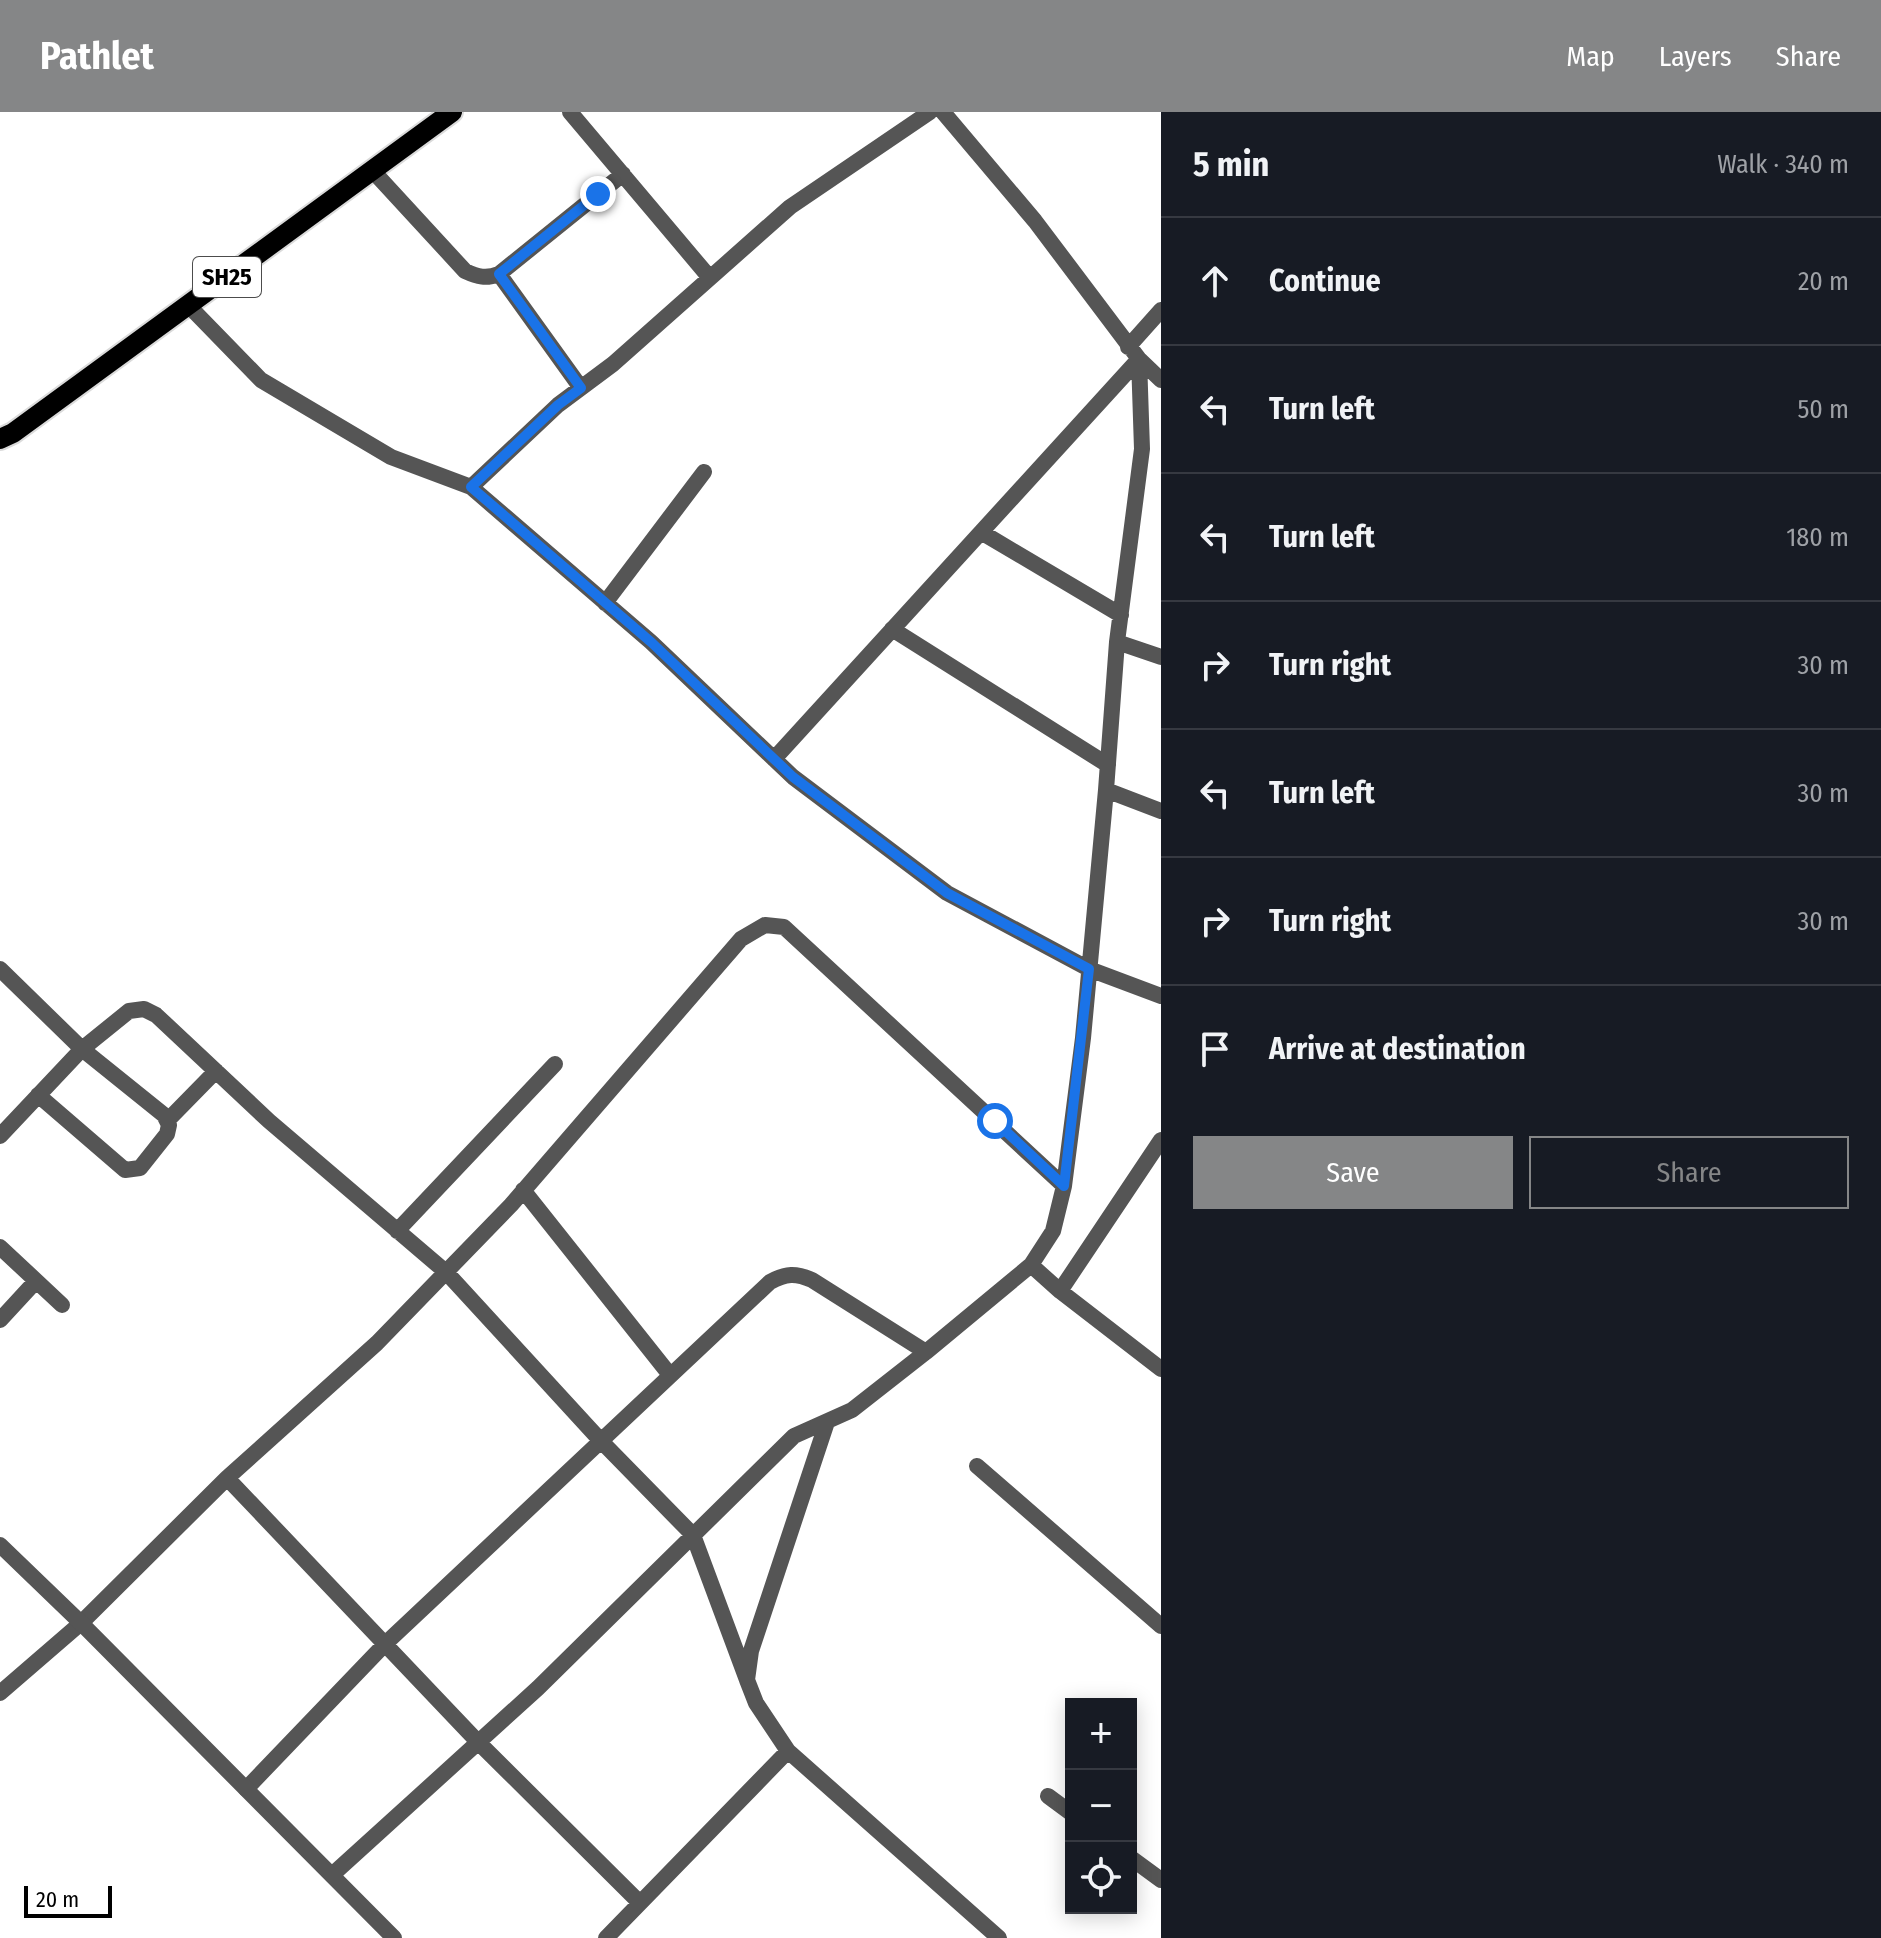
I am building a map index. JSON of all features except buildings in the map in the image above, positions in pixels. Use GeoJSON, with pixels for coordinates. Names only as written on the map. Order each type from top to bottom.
{"type":"FeatureCollection","features":[{"type":"Feature","properties":{"kind":"main road","name":"SH25"},"geometry":{"type":"LineString","coordinates":[[0,439],[13,433],[452,112]]}},
{"type":"Feature","properties":{"kind":"street"},"geometry":{"type":"LineString","coordinates":[[570,112],[710,278]]}},
{"type":"Feature","properties":{"kind":"street"},"geometry":{"type":"LineString","coordinates":[[471,487],[558,405],[613,364],[790,207],[930,112]]}},
{"type":"Feature","properties":{"kind":"street"},"geometry":{"type":"LineString","coordinates":[[943,112],[1035,221],[1134,353],[1161,380]]}},
{"type":"Feature","properties":{"kind":"street"},"geometry":{"type":"LineString","coordinates":[[372,170],[465,271],[488,278],[499,274],[623,174]]}},
{"type":"Feature","properties":{"kind":"street"},"geometry":{"type":"LineString","coordinates":[[499,274],[581,388]]}},
{"type":"Feature","properties":{"kind":"street"},"geometry":{"type":"LineString","coordinates":[[188,305],[261,380],[391,457],[471,487],[651,642],[793,777],[947,893],[1089,969],[1161,996]]}},
{"type":"Feature","properties":{"kind":"street"},"geometry":{"type":"LineString","coordinates":[[774,759],[981,532],[1134,353],[1161,310]]}},
{"type":"Feature","properties":{"kind":"street"},"geometry":{"type":"LineString","coordinates":[[332,1875],[538,1688],[794,1436],[852,1410],[926,1352],[1031,1265],[1053,1231],[1064,1186],[1089,969],[1117,642],[1142,449],[1134,353]]}},
{"type":"Feature","properties":{"kind":"street"},"geometry":{"type":"LineString","coordinates":[[605,603],[704,472]]}},
{"type":"Feature","properties":{"kind":"street"},"geometry":{"type":"LineString","coordinates":[[981,532],[1121,615]]}},
{"type":"Feature","properties":{"kind":"street"},"geometry":{"type":"LineString","coordinates":[[892,629],[1108,765]]}},
{"type":"Feature","properties":{"kind":"street"},"geometry":{"type":"LineString","coordinates":[[1117,642],[1161,657]]}},
{"type":"Feature","properties":{"kind":"street"},"geometry":{"type":"LineString","coordinates":[[1106,790],[1161,811]]}},
{"type":"Feature","properties":{"kind":"street"},"geometry":{"type":"LineString","coordinates":[[0,1693],[81,1623],[227,1478],[377,1343],[523,1190],[741,939],[765,925],[784,927],[1064,1186]]}},
{"type":"Feature","properties":{"kind":"street"},"geometry":{"type":"LineString","coordinates":[[0,969],[82,1049],[164,1115],[169,1125],[167,1134],[140,1168],[125,1170],[38,1095]]}},
{"type":"Feature","properties":{"kind":"street"},"geometry":{"type":"LineString","coordinates":[[0,1136],[82,1049],[129,1011],[144,1009],[156,1015],[269,1121],[446,1272],[601,1441],[693,1535],[756,1703],[788,1751],[999,1938]]}},
{"type":"Feature","properties":{"kind":"street"},"geometry":{"type":"LineString","coordinates":[[397,1231],[555,1064]]}},
{"type":"Feature","properties":{"kind":"street"},"geometry":{"type":"LineString","coordinates":[[167,1121],[216,1071]]}},
{"type":"Feature","properties":{"kind":"street"},"geometry":{"type":"LineString","coordinates":[[1060,1291],[1161,1140]]}},
{"type":"Feature","properties":{"kind":"street"},"geometry":{"type":"LineString","coordinates":[[523,1190],[670,1375]]}},
{"type":"Feature","properties":{"kind":"street"},"geometry":{"type":"LineString","coordinates":[[0,1247],[62,1305]]}},
{"type":"Feature","properties":{"kind":"street"},"geometry":{"type":"LineString","coordinates":[[1031,1265],[1161,1369]]}},
{"type":"Feature","properties":{"kind":"street"},"geometry":{"type":"LineString","coordinates":[[246,1789],[385,1644],[770,1282],[783,1275],[799,1275],[812,1280],[926,1352]]}},
{"type":"Feature","properties":{"kind":"street"},"geometry":{"type":"LineString","coordinates":[[0,1320],[36,1281]]}},
{"type":"Feature","properties":{"kind":"street"},"geometry":{"type":"LineString","coordinates":[[747,1680],[751,1651],[827,1422]]}},
{"type":"Feature","properties":{"kind":"street"},"geometry":{"type":"LineString","coordinates":[[977,1466],[1161,1626]]}},
{"type":"Feature","properties":{"kind":"street"},"geometry":{"type":"LineString","coordinates":[[227,1478],[478,1742],[640,1903]]}},
{"type":"Feature","properties":{"kind":"street"},"geometry":{"type":"LineString","coordinates":[[0,1545],[394,1938]]}},
{"type":"Feature","properties":{"kind":"street"},"geometry":{"type":"LineString","coordinates":[[606,1938],[788,1751]]}},
{"type":"Feature","properties":{"kind":"street"},"geometry":{"type":"LineString","coordinates":[[1048,1796],[1065,1809]]}},
{"type":"Feature","properties":{"kind":"street"},"geometry":{"type":"LineString","coordinates":[[1137,1862],[1161,1880]]}},
{"type":"Feature","properties":{"kind":"route"},"geometry":{"type":"LineString","coordinates":[[598,194],[499,274],[581,388],[558,405],[471,487],[651,642],[793,777],[947,893],[1089,969],[1064,1186],[995,1121]]}}]}
